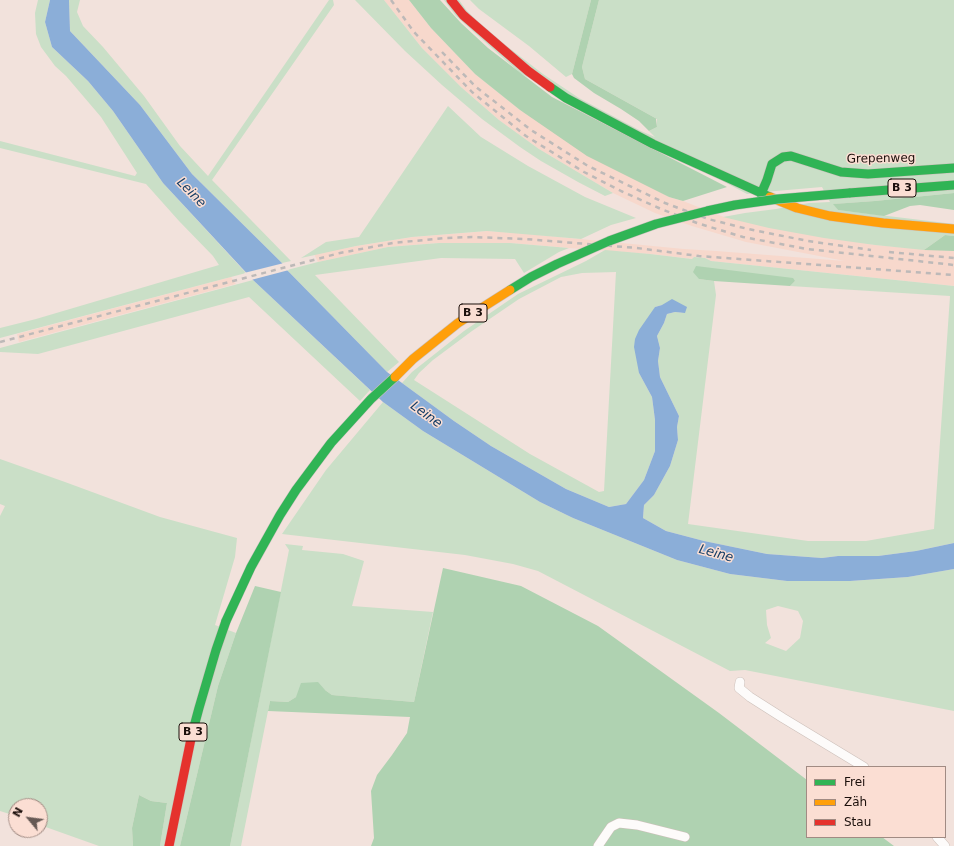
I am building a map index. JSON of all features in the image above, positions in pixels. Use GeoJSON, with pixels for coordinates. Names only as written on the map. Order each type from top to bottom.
{"type":"FeatureCollection","features":[{"type":"Feature","properties":{"kind":"main road"},"geometry":{"type":"LineString","coordinates":[[451,0],[463,15],[528,71],[566,98],[653,144],[761,194],[797,208],[830,216],[883,223],[954,229]]}},
{"type":"Feature","properties":{"kind":"main road","name":"Grepenweg"},"geometry":{"type":"LineString","coordinates":[[761,194],[772,164],[783,157],[791,156],[841,172],[868,174],[954,168]]}},
{"type":"Feature","properties":{"kind":"main road","name":"B 3"},"geometry":{"type":"LineString","coordinates":[[169,846],[192,736],[216,650],[226,621],[251,567],[276,522],[300,484],[331,443],[371,398],[413,359],[476,311],[525,281],[557,264],[609,241],[656,224],[735,205],[778,199],[954,184]]}},
{"type":"Feature","properties":{"kind":"street"},"geometry":{"type":"LineString","coordinates":[[740,682],[739,688],[750,697],[862,766]]}},
{"type":"Feature","properties":{"kind":"street"},"geometry":{"type":"LineString","coordinates":[[598,846],[611,827],[619,823],[637,825],[685,837]]}},
{"type":"Feature","properties":{"kind":"street"},"geometry":{"type":"LineString","coordinates":[[938,838],[945,846]]}},
{"type":"Feature","properties":{"kind":"shaded area"},"geometry":{"type":"Polygon","coordinates":[[[384,0],[409,0],[431,28],[475,74],[520,110],[669,197],[724,217],[875,245],[954,251],[954,286],[711,261],[705,258],[694,257],[693,259],[650,254],[510,243],[439,243],[388,247],[318,262],[314,254],[412,237],[487,231],[684,249],[845,261],[746,242],[655,213],[613,193],[539,149],[499,120],[461,87],[422,48],[384,0]]]}},
{"type":"Feature","properties":{"kind":"shaded area"},"geometry":{"type":"Polygon","coordinates":[[[231,277],[236,284],[19,342],[17,334],[231,277]]]}},
{"type":"Feature","properties":{"kind":"green space"},"geometry":{"type":"Polygon","coordinates":[[[38,0],[50,0],[45,22],[52,47],[88,81],[113,111],[163,183],[246,273],[0,338],[0,328],[36,319],[219,265],[213,256],[146,184],[0,148],[0,141],[135,176],[137,173],[101,117],[66,76],[55,66],[41,47],[36,34],[35,13],[38,0]]]}},
{"type":"Feature","properties":{"kind":"green space"},"geometry":{"type":"Polygon","coordinates":[[[69,0],[80,0],[77,12],[83,26],[103,47],[144,96],[180,146],[208,176],[329,0],[333,0],[334,5],[212,180],[291,261],[282,263],[192,174],[140,105],[70,31],[69,0]]]}},
{"type":"Feature","properties":{"kind":"green space"},"geometry":{"type":"Polygon","coordinates":[[[355,0],[384,0],[422,48],[461,87],[499,120],[539,149],[613,193],[605,196],[578,182],[541,161],[482,119],[405,51],[355,0]]]}},
{"type":"Feature","properties":{"kind":"green space"},"geometry":{"type":"Polygon","coordinates":[[[409,0],[440,0],[461,23],[488,48],[552,97],[727,187],[683,201],[669,197],[587,156],[520,110],[475,74],[431,28],[409,0]]]}},
{"type":"Feature","properties":{"kind":"green space"},"geometry":{"type":"Polygon","coordinates":[[[444,0],[459,0],[467,11],[491,34],[543,74],[579,98],[655,137],[649,131],[657,127],[657,119],[585,79],[582,67],[599,0],[954,0],[954,193],[834,204],[838,210],[954,224],[954,236],[945,235],[924,250],[824,238],[769,228],[723,217],[809,203],[830,202],[822,187],[747,194],[520,73],[456,16],[444,0]]]}},
{"type":"Feature","properties":{"kind":"green space"},"geometry":{"type":"Polygon","coordinates":[[[470,0],[591,0],[572,74],[566,77],[529,46],[479,9],[470,0]]]}},
{"type":"Feature","properties":{"kind":"green space"},"geometry":{"type":"Polygon","coordinates":[[[591,0],[599,0],[582,67],[585,79],[657,119],[657,127],[649,131],[639,121],[594,93],[574,78],[572,74],[591,0]]]}},
{"type":"Feature","properties":{"kind":"green space"},"geometry":{"type":"Polygon","coordinates":[[[448,106],[481,137],[528,166],[585,197],[636,218],[611,225],[581,239],[487,231],[412,237],[356,246],[301,258],[326,242],[359,237],[448,106]]]}},
{"type":"Feature","properties":{"kind":"green space"},"geometry":{"type":"Polygon","coordinates":[[[954,193],[954,210],[920,205],[910,206],[884,216],[838,210],[833,204],[875,201],[954,193]]]}},
{"type":"Feature","properties":{"kind":"green space"},"geometry":{"type":"Polygon","coordinates":[[[945,235],[954,236],[954,251],[924,250],[945,235]]]}},
{"type":"Feature","properties":{"kind":"green space"},"geometry":{"type":"Polygon","coordinates":[[[439,243],[510,243],[569,248],[559,252],[524,273],[515,259],[441,258],[315,275],[399,362],[387,372],[287,270],[388,247],[439,243]]]}},
{"type":"Feature","properties":{"kind":"green space"},"geometry":{"type":"Polygon","coordinates":[[[605,250],[692,259],[694,257],[705,258],[711,261],[954,286],[954,543],[916,551],[878,556],[838,556],[822,558],[767,554],[704,541],[666,531],[643,518],[644,505],[654,495],[670,466],[678,440],[677,427],[679,416],[660,377],[658,361],[660,348],[657,336],[667,314],[675,312],[684,313],[662,305],[655,307],[639,373],[652,397],[655,420],[655,451],[644,480],[626,504],[609,507],[566,489],[491,446],[402,383],[412,372],[464,331],[518,294],[586,261],[605,250]],[[616,272],[582,273],[561,277],[519,299],[433,360],[414,380],[530,454],[599,492],[604,491],[616,272]],[[699,279],[714,281],[716,295],[688,524],[808,541],[866,541],[934,529],[950,296],[790,286],[795,281],[699,279]]]}},
{"type":"Feature","properties":{"kind":"green space"},"geometry":{"type":"Polygon","coordinates":[[[696,266],[793,278],[795,281],[790,286],[699,279],[693,272],[696,266]]]}},
{"type":"Feature","properties":{"kind":"green space"},"geometry":{"type":"Polygon","coordinates":[[[253,280],[370,390],[360,401],[249,297],[38,354],[0,352],[0,348],[253,280]]]}},
{"type":"Feature","properties":{"kind":"green space"},"geometry":{"type":"Polygon","coordinates":[[[383,402],[423,431],[540,502],[573,518],[677,560],[730,574],[787,581],[850,581],[908,577],[954,569],[954,711],[745,670],[730,671],[538,571],[513,564],[465,555],[282,534],[326,470],[383,402]],[[778,606],[766,610],[767,625],[771,638],[765,643],[786,651],[800,638],[803,621],[798,611],[778,606]]]}},
{"type":"Feature","properties":{"kind":"green space"},"geometry":{"type":"Polygon","coordinates":[[[0,459],[160,517],[237,538],[235,557],[215,625],[236,633],[218,686],[180,846],[160,846],[167,803],[151,801],[139,795],[132,828],[133,846],[99,846],[48,828],[48,798],[8,798],[8,814],[0,811],[0,516],[5,506],[0,504],[0,459]]]}},
{"type":"Feature","properties":{"kind":"green space"},"geometry":{"type":"Polygon","coordinates":[[[285,544],[303,546],[302,550],[343,554],[364,561],[352,606],[433,612],[414,702],[332,695],[325,690],[296,697],[288,702],[270,701],[241,846],[230,846],[289,550],[285,544]]]}},
{"type":"Feature","properties":{"kind":"green space"},"geometry":{"type":"Polygon","coordinates":[[[443,568],[521,586],[598,626],[719,713],[806,779],[806,838],[883,838],[894,846],[371,846],[374,838],[371,791],[377,775],[407,733],[410,717],[268,711],[270,701],[288,702],[296,697],[301,683],[318,682],[332,695],[414,702],[443,568]]]}},
{"type":"Feature","properties":{"kind":"green space"},"geometry":{"type":"Polygon","coordinates":[[[255,586],[281,592],[230,846],[180,846],[218,686],[236,633],[255,586]]]}},
{"type":"Feature","properties":{"kind":"green space"},"geometry":{"type":"Polygon","coordinates":[[[139,795],[151,801],[167,803],[160,846],[133,846],[132,828],[139,795]]]}},
{"type":"Feature","properties":{"kind":"water","name":"Leine"},"geometry":{"type":"Polygon","coordinates":[[[50,0],[69,0],[70,31],[140,105],[192,174],[282,263],[287,270],[387,372],[491,446],[566,489],[609,507],[626,504],[644,480],[655,451],[655,420],[652,397],[639,373],[634,347],[635,339],[639,330],[655,307],[672,299],[687,307],[685,313],[675,312],[667,314],[657,336],[660,348],[658,361],[660,377],[679,416],[677,427],[678,440],[670,466],[654,495],[644,505],[643,518],[666,531],[704,541],[767,554],[822,558],[838,556],[878,556],[916,551],[954,543],[954,569],[908,577],[850,581],[787,581],[730,574],[677,560],[573,518],[540,502],[423,431],[383,402],[253,280],[163,183],[113,111],[88,81],[52,47],[45,22],[50,0]]]}},
{"type":"Feature","properties":{"kind":"pier"},"geometry":{"type":"Polygon","coordinates":[[[284,263],[289,270],[251,280],[244,273],[284,263]]]}},
{"type":"Feature","properties":{"kind":"railway"},"geometry":{"type":"LineString","coordinates":[[391,0],[414,32],[472,92],[526,136],[584,172],[621,191],[697,223],[743,237],[807,249],[954,265]]}},
{"type":"Feature","properties":{"kind":"railway"},"geometry":{"type":"LineString","coordinates":[[442,52],[476,87],[531,130],[588,166],[665,203],[708,219],[748,229],[808,241],[871,250]]}},
{"type":"Feature","properties":{"kind":"railway"},"geometry":{"type":"LineString","coordinates":[[0,342],[340,253],[393,243],[445,238],[472,237],[525,239],[637,248],[699,256],[954,275]]}},
{"type":"Feature","properties":{"kind":"railway"},"geometry":{"type":"LineString","coordinates":[[889,252],[954,258]]}},
{"type":"Feature","properties":{"kind":"traffic: fast"},"geometry":{"type":"LineString","coordinates":[[550,87],[566,98],[653,144],[770,197]]}},
{"type":"Feature","properties":{"kind":"traffic: fast"},"geometry":{"type":"LineString","coordinates":[[761,194],[772,164],[783,157],[791,156],[841,172],[868,174],[954,168]]}},
{"type":"Feature","properties":{"kind":"traffic: fast"},"geometry":{"type":"LineString","coordinates":[[849,193],[954,185]]}},
{"type":"Feature","properties":{"kind":"traffic: fast"},"geometry":{"type":"LineString","coordinates":[[510,290],[531,277],[557,264],[609,241],[656,224],[735,205],[778,199],[849,193]]}},
{"type":"Feature","properties":{"kind":"traffic: fast"},"geometry":{"type":"LineString","coordinates":[[226,621],[251,567],[296,490],[331,443],[371,399],[395,377]]}},
{"type":"Feature","properties":{"kind":"traffic: fast"},"geometry":{"type":"LineString","coordinates":[[192,734],[216,650],[226,621]]}},
{"type":"Feature","properties":{"kind":"traffic: slow"},"geometry":{"type":"LineString","coordinates":[[770,197],[797,208],[830,216],[883,223],[954,229]]}},
{"type":"Feature","properties":{"kind":"traffic: slow"},"geometry":{"type":"LineString","coordinates":[[395,377],[413,359],[458,323],[510,290]]}},
{"type":"Feature","properties":{"kind":"traffic: jam"},"geometry":{"type":"LineString","coordinates":[[451,0],[463,15],[528,71],[550,87]]}},
{"type":"Feature","properties":{"kind":"traffic: jam"},"geometry":{"type":"LineString","coordinates":[[169,846],[192,734]]}}]}
